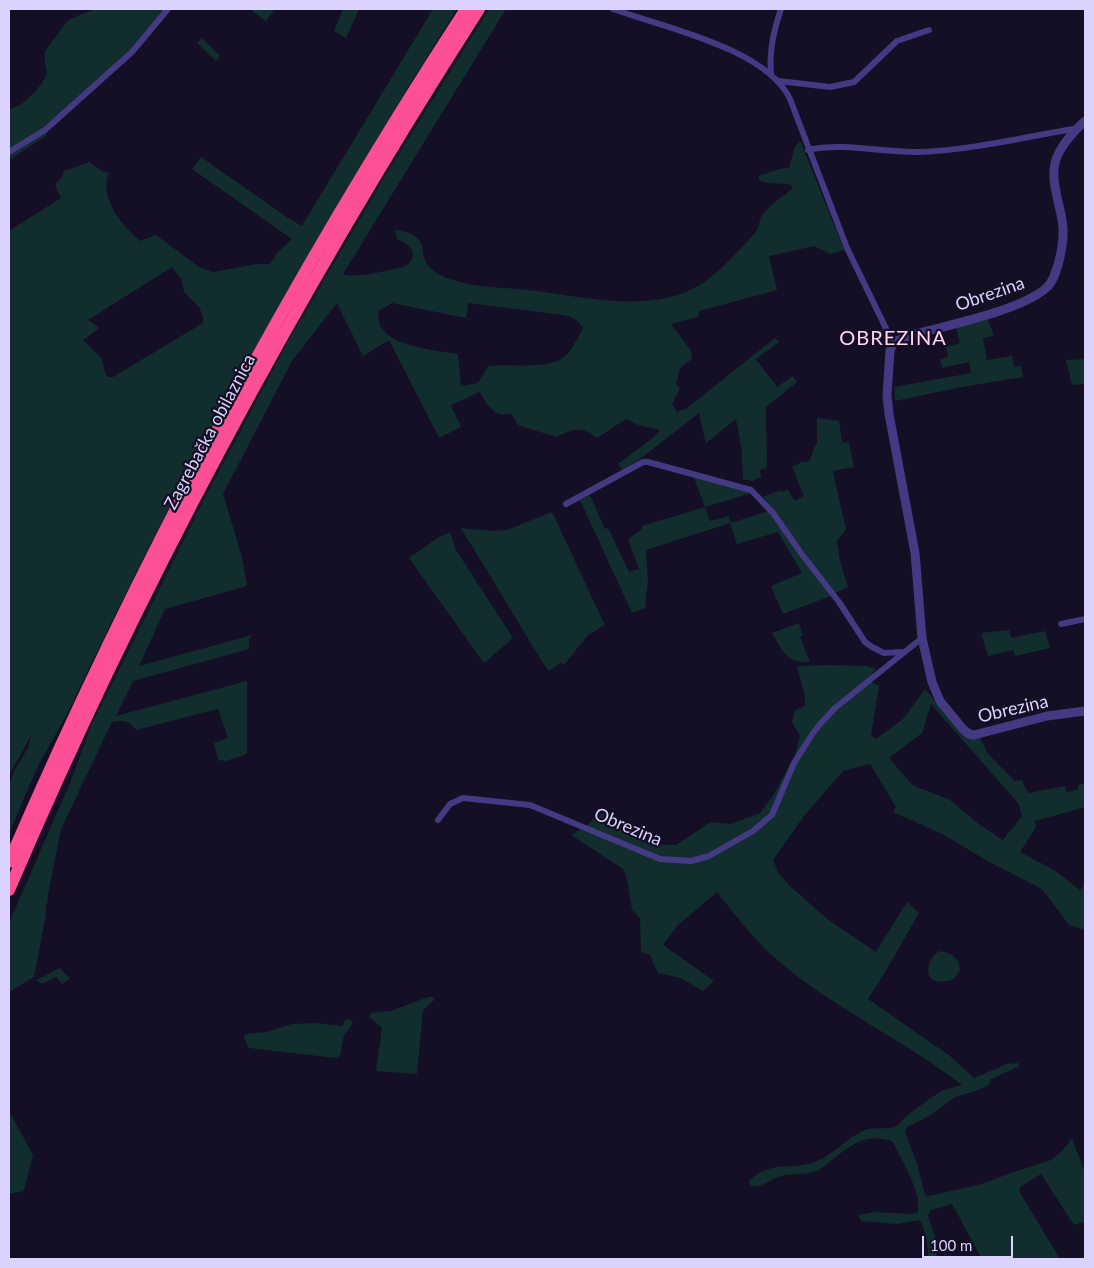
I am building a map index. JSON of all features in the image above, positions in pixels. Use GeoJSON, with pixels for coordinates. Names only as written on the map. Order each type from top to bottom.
{"type":"FeatureCollection","features":[{"type":"Feature","properties":{"kind":"highway","name":"Zagrebačka obilaznica"},"geometry":{"type":"LineString","coordinates":[[9,862],[112,637],[205,454],[315,254],[382,142],[466,9]]}},
{"type":"Feature","properties":{"kind":"highway","name":"Zagrebačka obilaznica"},"geometry":{"type":"LineString","coordinates":[[9,890],[121,645],[221,448],[330,251],[383,162],[479,9]]}},
{"type":"Feature","properties":{"kind":"street"},"geometry":{"type":"LineString","coordinates":[[9,152],[50,126],[114,69],[132,52],[168,9]]}},
{"type":"Feature","properties":{"kind":"street"},"geometry":{"type":"LineString","coordinates":[[613,9],[704,39],[757,64],[779,81],[790,99],[847,248],[892,343]]}},
{"type":"Feature","properties":{"kind":"street"},"geometry":{"type":"LineString","coordinates":[[771,73],[770,54],[781,9]]}},
{"type":"Feature","properties":{"kind":"street"},"geometry":{"type":"LineString","coordinates":[[779,81],[830,87],[846,85],[862,76],[897,41],[929,30]]}},
{"type":"Feature","properties":{"kind":"street","name":"Obrezina"},"geometry":{"type":"LineString","coordinates":[[1085,121],[1065,142],[1054,164],[1063,230],[1061,252],[1056,273],[1050,285],[1038,294],[1019,303],[892,343],[887,395],[915,558],[922,638],[932,682],[940,701],[956,722],[969,734],[979,735],[1047,716],[1085,711]]}},
{"type":"Feature","properties":{"kind":"street"},"geometry":{"type":"LineString","coordinates":[[808,150],[842,147],[916,152],[935,151],[1078,128]]}},
{"type":"Feature","properties":{"kind":"street"},"geometry":{"type":"LineString","coordinates":[[566,504],[643,462],[751,490],[773,513],[866,642],[884,653],[902,652]]}},
{"type":"Feature","properties":{"kind":"street"},"geometry":{"type":"LineString","coordinates":[[1061,624],[1085,619]]}},
{"type":"Feature","properties":{"kind":"street","name":"Obrezina"},"geometry":{"type":"LineString","coordinates":[[438,820],[450,804],[462,798],[530,805],[660,859],[691,861],[709,856],[753,831],[772,815],[794,763],[813,733],[835,708],[902,652],[922,638]]}},
{"type":"Feature","properties":{"kind":"green space"},"geometry":{"type":"Polygon","coordinates":[[[92,9],[165,9],[125,55],[48,129],[46,136],[9,160],[9,110],[23,103],[36,91],[44,80],[47,73],[45,51],[68,20],[92,9]]]}},
{"type":"Feature","properties":{"kind":"green space"},"geometry":{"type":"Polygon","coordinates":[[[252,9],[272,9],[274,10],[266,21],[252,9]]]}},
{"type":"Feature","properties":{"kind":"green space"},"geometry":{"type":"Polygon","coordinates":[[[343,9],[359,9],[346,38],[334,31],[343,9]]]}},
{"type":"Feature","properties":{"kind":"green space"},"geometry":{"type":"Polygon","coordinates":[[[433,9],[457,9],[353,178],[254,350],[161,524],[69,711],[41,760],[9,834],[9,785],[15,769],[28,748],[32,734],[9,775],[9,231],[61,198],[55,185],[62,177],[64,171],[89,162],[102,171],[109,173],[106,182],[109,201],[126,228],[140,241],[156,235],[199,267],[213,272],[257,264],[270,264],[277,253],[292,239],[192,169],[201,157],[302,226],[433,9]],[[172,267],[88,320],[100,328],[83,340],[102,359],[105,373],[108,377],[113,377],[203,323],[203,316],[199,307],[184,292],[182,280],[172,267]]]}},
{"type":"Feature","properties":{"kind":"green space"},"geometry":{"type":"Polygon","coordinates":[[[489,9],[506,9],[343,274],[373,274],[403,267],[409,263],[412,260],[412,252],[407,244],[397,239],[395,230],[408,232],[418,239],[422,246],[425,261],[433,271],[462,283],[617,301],[662,299],[683,293],[709,279],[723,266],[757,230],[761,217],[767,209],[793,188],[791,185],[763,182],[759,180],[759,176],[779,169],[789,168],[794,149],[800,140],[844,250],[831,254],[814,246],[769,256],[777,290],[699,311],[698,317],[671,324],[691,351],[692,359],[680,368],[676,384],[680,389],[672,404],[677,412],[686,409],[775,338],[779,342],[756,359],[777,387],[793,376],[797,382],[766,407],[767,468],[760,470],[761,477],[752,481],[743,479],[742,452],[736,419],[706,443],[699,413],[640,459],[622,470],[618,464],[654,437],[660,430],[638,425],[626,419],[597,438],[581,430],[568,432],[556,437],[518,425],[512,414],[496,413],[488,405],[480,392],[451,405],[461,427],[439,438],[389,340],[363,356],[337,303],[292,361],[223,494],[242,557],[247,586],[165,609],[139,666],[252,635],[249,639],[249,649],[133,681],[116,716],[247,681],[247,754],[226,761],[218,760],[214,743],[228,738],[218,709],[136,730],[131,724],[126,722],[112,722],[61,829],[34,977],[9,992],[9,923],[70,783],[91,726],[200,507],[288,342],[382,181],[489,9]],[[392,303],[379,311],[379,323],[385,332],[394,339],[421,348],[458,354],[461,386],[478,383],[488,366],[540,365],[559,360],[571,349],[583,329],[575,319],[563,315],[468,303],[466,318],[392,303]]]}},
{"type":"Feature","properties":{"kind":"green space"},"geometry":{"type":"Polygon","coordinates":[[[202,38],[220,56],[216,61],[197,43],[202,38]]]}},
{"type":"Feature","properties":{"kind":"green space"},"geometry":{"type":"Polygon","coordinates":[[[987,317],[994,336],[983,338],[987,360],[1012,356],[1014,367],[1021,366],[1023,377],[895,401],[894,387],[971,373],[969,362],[942,368],[940,359],[948,357],[946,347],[960,343],[956,327],[987,317]]]}},
{"type":"Feature","properties":{"kind":"green space"},"geometry":{"type":"Polygon","coordinates":[[[1085,359],[1085,384],[1072,385],[1066,360],[1085,359]]]}},
{"type":"Feature","properties":{"kind":"green space"},"geometry":{"type":"Polygon","coordinates":[[[817,418],[839,421],[842,442],[849,443],[854,467],[833,471],[846,529],[837,541],[840,561],[848,587],[835,593],[763,497],[780,490],[781,492],[788,490],[795,501],[804,496],[792,467],[810,460],[817,443],[817,418]]]}},
{"type":"Feature","properties":{"kind":"green space"},"geometry":{"type":"Polygon","coordinates":[[[698,477],[752,493],[705,507],[694,478],[698,477]]]}},
{"type":"Feature","properties":{"kind":"green space"},"geometry":{"type":"Polygon","coordinates":[[[590,495],[605,529],[608,528],[629,572],[639,569],[628,539],[642,529],[642,526],[705,507],[710,521],[729,516],[731,523],[768,511],[831,596],[783,614],[771,586],[802,573],[778,532],[737,544],[730,523],[646,550],[648,582],[645,608],[632,613],[580,500],[590,495]]]}},
{"type":"Feature","properties":{"kind":"green space"},"geometry":{"type":"Polygon","coordinates":[[[552,512],[605,625],[588,635],[564,665],[561,662],[549,671],[461,528],[491,531],[507,530],[552,512]]]}},
{"type":"Feature","properties":{"kind":"green space"},"geometry":{"type":"Polygon","coordinates":[[[450,532],[456,550],[513,638],[484,663],[409,558],[439,537],[450,532]]]}},
{"type":"Feature","properties":{"kind":"green space"},"geometry":{"type":"Polygon","coordinates":[[[799,623],[803,636],[800,637],[810,662],[796,661],[786,655],[772,633],[799,623]]]}},
{"type":"Feature","properties":{"kind":"green space"},"geometry":{"type":"Polygon","coordinates":[[[1009,630],[1011,638],[1045,631],[1050,648],[1015,656],[1013,650],[988,656],[981,633],[1009,630]]]}},
{"type":"Feature","properties":{"kind":"green space"},"geometry":{"type":"Polygon","coordinates":[[[797,666],[866,666],[876,669],[867,680],[879,686],[871,735],[876,739],[903,719],[925,689],[939,706],[980,738],[988,754],[1015,781],[1022,780],[1028,793],[1065,786],[1067,792],[1078,789],[1078,785],[1085,783],[1085,807],[1035,821],[1036,827],[1020,852],[1054,870],[1080,890],[1085,884],[1085,930],[1069,925],[1042,889],[993,864],[942,834],[893,812],[896,807],[870,764],[843,771],[804,816],[773,860],[779,874],[791,887],[827,919],[876,952],[907,902],[919,913],[868,999],[950,1056],[974,1078],[1007,1064],[1019,1063],[1018,1067],[991,1079],[989,1085],[955,1097],[929,1116],[907,1127],[905,1131],[918,1167],[925,1195],[929,1196],[982,1184],[1051,1160],[1072,1139],[1085,1172],[1084,1222],[1074,1225],[1041,1174],[1020,1187],[1019,1191],[1060,1259],[982,1259],[952,1204],[931,1210],[928,1216],[935,1237],[937,1259],[928,1259],[925,1233],[919,1220],[897,1224],[861,1221],[858,1215],[875,1212],[912,1214],[918,1212],[917,1195],[914,1186],[892,1141],[873,1138],[865,1139],[851,1146],[817,1171],[774,1178],[757,1186],[750,1185],[749,1181],[758,1174],[774,1167],[799,1166],[817,1161],[865,1130],[894,1127],[935,1095],[944,1090],[962,1085],[939,1068],[797,976],[760,943],[717,892],[677,926],[663,945],[714,981],[703,991],[681,978],[658,973],[650,955],[641,952],[640,918],[632,910],[627,879],[623,869],[571,835],[589,824],[594,817],[606,812],[618,818],[641,836],[662,845],[676,845],[711,822],[731,824],[760,813],[773,796],[794,758],[800,736],[792,722],[795,710],[805,706],[805,696],[797,666]],[[931,704],[922,733],[889,758],[912,785],[950,800],[980,825],[1003,840],[1022,816],[1018,803],[931,704]]]}},
{"type":"Feature","properties":{"kind":"green space"},"geometry":{"type":"Polygon","coordinates":[[[940,951],[948,953],[957,959],[960,971],[953,980],[938,982],[929,975],[930,962],[940,951]]]}},
{"type":"Feature","properties":{"kind":"green space"},"geometry":{"type":"Polygon","coordinates":[[[60,968],[70,979],[62,984],[56,977],[42,984],[36,980],[60,968]]]}},
{"type":"Feature","properties":{"kind":"green space"},"geometry":{"type":"Polygon","coordinates":[[[428,997],[434,997],[434,1000],[423,1010],[417,1074],[376,1071],[382,1028],[369,1017],[371,1013],[391,1011],[428,997]]]}},
{"type":"Feature","properties":{"kind":"green space"},"geometry":{"type":"Polygon","coordinates":[[[346,1019],[353,1021],[344,1035],[340,1056],[336,1058],[249,1048],[244,1038],[245,1034],[266,1032],[292,1024],[315,1023],[342,1026],[346,1019]]]}},
{"type":"Feature","properties":{"kind":"green space"},"geometry":{"type":"Polygon","coordinates":[[[9,1111],[33,1155],[24,1191],[9,1194],[9,1111]]]}},
{"type":"Feature","properties":{"kind":"district","name":"OBREZINA"},"geometry":{"type":"Point","coordinates":[893,339]}}]}
